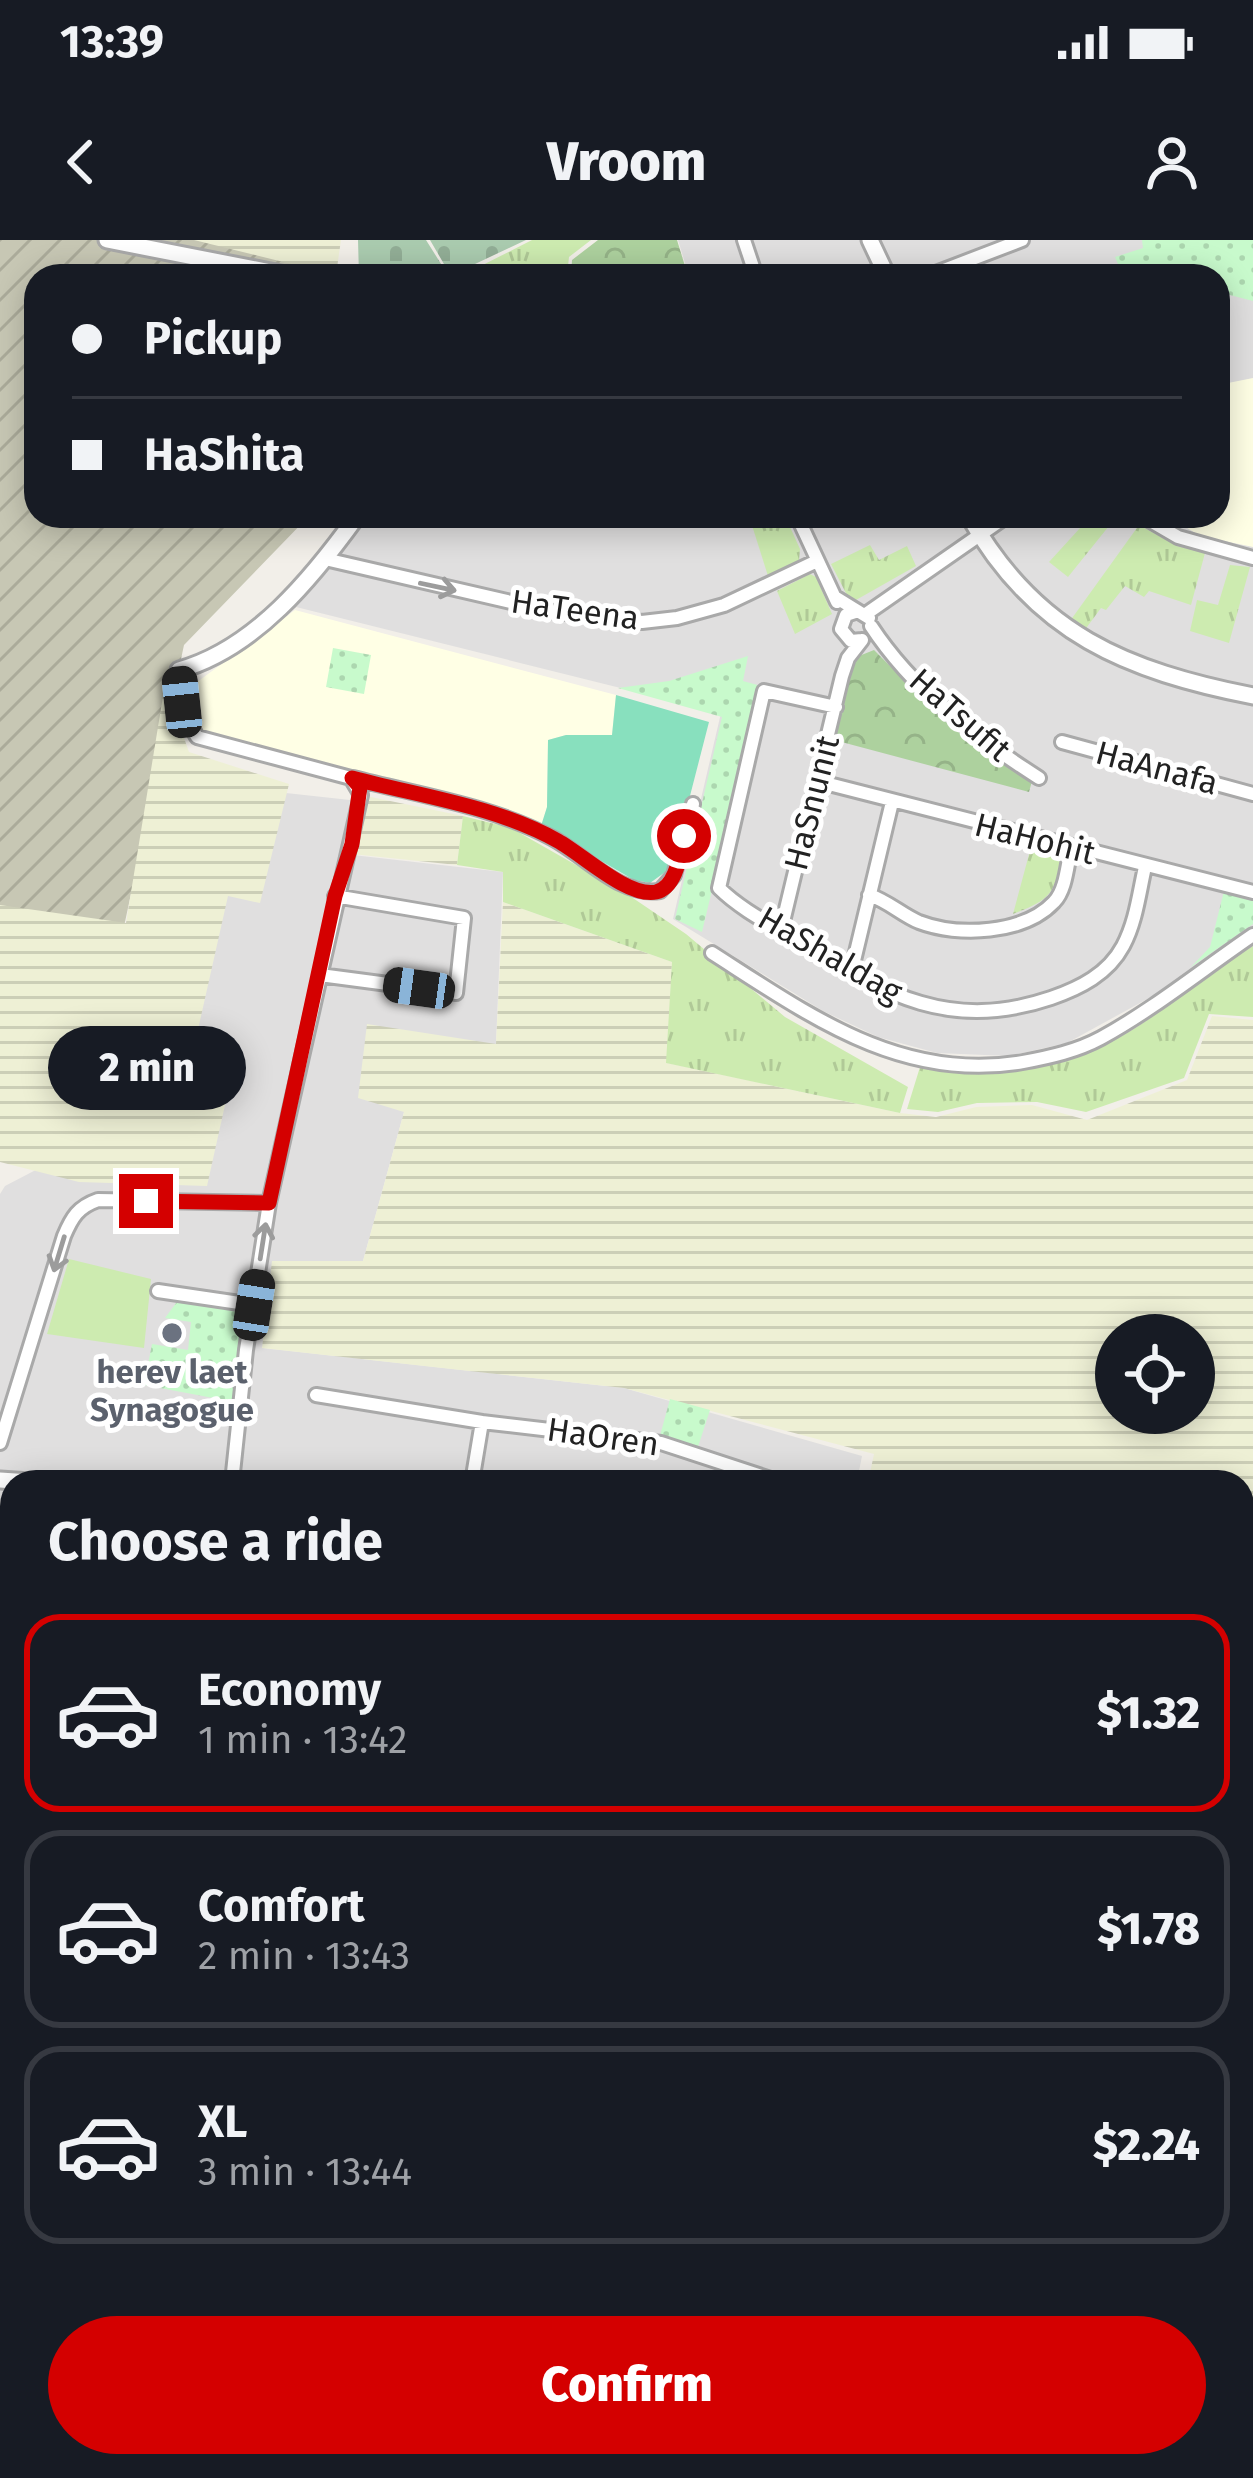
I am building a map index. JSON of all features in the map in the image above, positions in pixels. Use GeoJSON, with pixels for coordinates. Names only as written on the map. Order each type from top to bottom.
{"type":"FeatureCollection","features":[{"type":"Feature","properties":{"kind":"street"},"geometry":{"type":"LineString","coordinates":[[107,240],[230,264]]}},
{"type":"Feature","properties":{"kind":"street"},"geometry":{"type":"LineString","coordinates":[[959,264],[1022,240]]}},
{"type":"Feature","properties":{"kind":"street"},"geometry":{"type":"LineString","coordinates":[[348,528],[325,559],[250,634],[201,664],[179,670],[184,715],[197,737],[536,829],[641,892],[660,891],[674,875],[693,804]]}},
{"type":"Feature","properties":{"kind":"street","name":"HaSnunit"},"geometry":{"type":"LineString","coordinates":[[802,528],[835,597],[842,629],[842,676]]}},
{"type":"Feature","properties":{"kind":"street"},"geometry":{"type":"LineString","coordinates":[[976,528],[1028,595],[1090,643],[1163,676],[1253,695]]}},
{"type":"Feature","properties":{"kind":"street"},"geometry":{"type":"LineString","coordinates":[[864,626],[846,615],[842,629],[851,641],[991,528]]}},
{"type":"Feature","properties":{"kind":"street"},"geometry":{"type":"LineString","coordinates":[[1163,528],[1178,537],[1253,558]]}},
{"type":"Feature","properties":{"kind":"street","name":"HaTeena"},"geometry":{"type":"LineString","coordinates":[[325,559],[550,610],[625,622],[660,621],[708,610],[817,561]]}},
{"type":"Feature","properties":{"kind":"street"},"geometry":{"type":"LineString","coordinates":[[835,597],[864,626]]}},
{"type":"Feature","properties":{"kind":"street","name":"HaSnunit"},"geometry":{"type":"LineString","coordinates":[[781,930],[842,676],[864,626]]}},
{"type":"Feature","properties":{"kind":"street","name":"HaTsufit"},"geometry":{"type":"LineString","coordinates":[[864,626],[956,719],[1039,778]]}},
{"type":"Feature","properties":{"kind":"street","name":"HaShaldag"},"geometry":{"type":"LineString","coordinates":[[836,707],[764,692],[719,883],[724,894],[894,996],[952,1011],[996,1011],[1056,997],[1089,982],[1114,959],[1130,930],[1144,866]]}},
{"type":"Feature","properties":{"kind":"street","name":"HaAnafa"},"geometry":{"type":"LineString","coordinates":[[1061,742],[1253,794]]}},
{"type":"Feature","properties":{"kind":"street"},"geometry":{"type":"LineString","coordinates":[[233,1470],[269,1203],[335,896],[360,803],[360,787],[352,778]]}},
{"type":"Feature","properties":{"kind":"street","name":"HaHohit"},"geometry":{"type":"LineString","coordinates":[[817,782],[1253,892]]}},
{"type":"Feature","properties":{"kind":"street"},"geometry":{"type":"LineString","coordinates":[[850,973],[892,802]]}},
{"type":"Feature","properties":{"kind":"street"},"geometry":{"type":"LineString","coordinates":[[869,895],[908,917],[941,928],[996,928],[1053,904],[1071,849]]}},
{"type":"Feature","properties":{"kind":"street"},"geometry":{"type":"LineString","coordinates":[[320,975],[456,993],[464,918],[335,896]]}},
{"type":"Feature","properties":{"kind":"street"},"geometry":{"type":"LineString","coordinates":[[712,952],[864,1044],[922,1062],[989,1066],[1046,1058],[1098,1039],[1253,935]]}},
{"type":"Feature","properties":{"kind":"street"},"geometry":{"type":"LineString","coordinates":[[0,1443],[64,1236],[72,1216],[84,1204],[98,1200],[269,1203]]}},
{"type":"Feature","properties":{"kind":"street"},"geometry":{"type":"LineString","coordinates":[[158,1292],[254,1305]]}},
{"type":"Feature","properties":{"kind":"street","name":"HaOren"},"geometry":{"type":"LineString","coordinates":[[316,1395],[661,1443],[743,1470]]}},
{"type":"Feature","properties":{"kind":"street"},"geometry":{"type":"LineString","coordinates":[[474,1470],[482,1421]]}},
{"type":"Feature","properties":{"kind":"shaded area"},"geometry":{"type":"Polygon","coordinates":[[[0,240],[330,240],[327,264],[24,264],[24,528],[297,528],[184,645],[80,1133],[0,1122],[0,240]]]}},
{"type":"Feature","properties":{"kind":"shaded area"},"geometry":{"type":"Polygon","coordinates":[[[194,240],[341,240],[338,264],[291,264],[194,240]]]}},
{"type":"Feature","properties":{"kind":"shaded area"},"geometry":{"type":"Polygon","coordinates":[[[678,240],[1253,240],[1253,941],[1067,1043],[1009,1056],[937,1053],[878,1037],[823,1011],[673,919],[721,713],[296,607],[357,528],[1230,528],[1230,264],[685,264],[678,240]]]}},
{"type":"Feature","properties":{"kind":"shaded area"},"geometry":{"type":"Polygon","coordinates":[[[1253,378],[1253,547],[1200,536],[1187,528],[1230,528],[1230,383],[1253,378]]]}},
{"type":"Feature","properties":{"kind":"shaded area"},"geometry":{"type":"Polygon","coordinates":[[[295,610],[616,695],[612,735],[548,740],[547,807],[541,826],[524,816],[239,747],[199,731],[188,704],[189,688],[295,610]]]}},
{"type":"Feature","properties":{"kind":"shaded area"},"geometry":{"type":"Polygon","coordinates":[[[165,684],[189,752],[289,784],[260,903],[228,896],[186,1083],[227,1096],[207,1186],[79,1182],[0,1162],[0,905],[126,923],[165,684]]]}},
{"type":"Feature","properties":{"kind":"shaded area"},"geometry":{"type":"Polygon","coordinates":[[[286,793],[350,800],[344,854],[503,872],[496,1044],[404,1112],[363,1261],[273,1261],[263,1348],[624,1388],[862,1456],[859,1470],[0,1470],[0,1194],[5,1186],[78,1148],[286,793]]]}},
{"type":"Feature","properties":{"kind":"shaded area"},"geometry":{"type":"Polygon","coordinates":[[[366,796],[463,816],[457,865],[352,854],[366,796]]]}},
{"type":"Feature","properties":{"kind":"shaded area"},"geometry":{"type":"Polygon","coordinates":[[[503,902],[672,962],[667,1063],[900,1113],[936,1117],[976,1107],[1032,1105],[1087,1120],[1187,1080],[1212,1016],[1253,1020],[1253,1470],[871,1470],[874,1454],[624,1388],[262,1348],[272,1261],[363,1261],[404,1112],[358,1098],[367,1024],[496,1044],[503,902]]]}},
{"type":"Feature","properties":{"kind":"green space"},"geometry":{"type":"Polygon","coordinates":[[[358,240],[426,240],[441,264],[359,264],[358,240]]]}},
{"type":"Feature","properties":{"kind":"green space"},"geometry":{"type":"Polygon","coordinates":[[[430,240],[526,240],[475,264],[444,264],[430,240]]]}},
{"type":"Feature","properties":{"kind":"green space"},"geometry":{"type":"Polygon","coordinates":[[[532,240],[591,240],[569,257],[568,264],[485,264],[532,240]]]}},
{"type":"Feature","properties":{"kind":"green space"},"geometry":{"type":"Polygon","coordinates":[[[598,240],[677,240],[684,264],[572,264],[598,240]]]}},
{"type":"Feature","properties":{"kind":"green space"},"geometry":{"type":"Polygon","coordinates":[[[1142,240],[1253,240],[1253,301],[1230,295],[1230,264],[1118,264],[1115,257],[1143,248],[1142,240]]]}},
{"type":"Feature","properties":{"kind":"green space"},"geometry":{"type":"Polygon","coordinates":[[[753,528],[790,528],[800,549],[799,561],[768,576],[753,528]]]}},
{"type":"Feature","properties":{"kind":"green space"},"geometry":{"type":"Polygon","coordinates":[[[1080,528],[1107,528],[1068,577],[1049,562],[1080,528]]]}},
{"type":"Feature","properties":{"kind":"green space"},"geometry":{"type":"Polygon","coordinates":[[[1137,528],[1205,553],[1191,605],[1149,591],[1144,597],[1125,586],[1084,631],[1070,621],[1137,528]]]}},
{"type":"Feature","properties":{"kind":"green space"},"geometry":{"type":"Polygon","coordinates":[[[870,545],[879,560],[907,546],[916,566],[856,600],[849,599],[831,564],[870,545]]]}},
{"type":"Feature","properties":{"kind":"green space"},"geometry":{"type":"Polygon","coordinates":[[[1230,565],[1250,567],[1229,643],[1190,631],[1197,600],[1218,605],[1230,565]]]}},
{"type":"Feature","properties":{"kind":"green space"},"geometry":{"type":"Polygon","coordinates":[[[810,574],[816,577],[832,614],[795,634],[777,591],[810,574]]]}},
{"type":"Feature","properties":{"kind":"green space"},"geometry":{"type":"Polygon","coordinates":[[[333,648],[371,655],[364,694],[326,687],[333,648]]]}},
{"type":"Feature","properties":{"kind":"green space"},"geometry":{"type":"Polygon","coordinates":[[[874,650],[946,722],[1032,781],[1029,792],[834,740],[853,666],[859,656],[874,650]]]}},
{"type":"Feature","properties":{"kind":"green space"},"geometry":{"type":"Polygon","coordinates":[[[748,656],[743,681],[761,686],[702,932],[675,919],[722,717],[618,688],[669,681],[748,656]]]}},
{"type":"Feature","properties":{"kind":"green space"},"geometry":{"type":"Polygon","coordinates":[[[616,695],[709,722],[674,858],[668,870],[650,883],[634,880],[541,826],[547,807],[548,740],[612,735],[616,695]]]}},
{"type":"Feature","properties":{"kind":"green space"},"geometry":{"type":"Polygon","coordinates":[[[463,816],[511,828],[627,894],[686,934],[785,1017],[908,1087],[900,1113],[666,1063],[672,962],[503,902],[503,872],[457,865],[463,816]]]}},
{"type":"Feature","properties":{"kind":"green space"},"geometry":{"type":"Polygon","coordinates":[[[1031,847],[1063,855],[1060,868],[1049,894],[1013,914],[1031,847]]]}},
{"type":"Feature","properties":{"kind":"green space"},"geometry":{"type":"Polygon","coordinates":[[[1224,891],[1253,895],[1253,924],[1191,967],[1210,947],[1224,891]]]}},
{"type":"Feature","properties":{"kind":"green space"},"geometry":{"type":"Polygon","coordinates":[[[1253,946],[1253,1017],[1209,1014],[1184,1078],[1086,1112],[1037,1102],[977,1103],[938,1112],[907,1109],[920,1067],[1004,1071],[1087,1052],[1137,1027],[1253,946]]]}},
{"type":"Feature","properties":{"kind":"green space"},"geometry":{"type":"Polygon","coordinates":[[[69,1259],[151,1279],[144,1348],[47,1334],[69,1259]]]}},
{"type":"Feature","properties":{"kind":"green space"},"geometry":{"type":"Polygon","coordinates":[[[182,1295],[253,1305],[240,1403],[144,1385],[152,1344],[188,1350],[191,1322],[165,1318],[182,1295]]]}},
{"type":"Feature","properties":{"kind":"green space"},"geometry":{"type":"Polygon","coordinates":[[[670,1399],[710,1410],[696,1453],[658,1443],[670,1399]]]}},
{"type":"Feature","properties":{"kind":"place","name":"herev laet Synagogue"},"geometry":{"type":"Point","coordinates":[172,1333]}},
{"type":"Feature","properties":{"kind":"route"},"geometry":{"type":"LineString","coordinates":[[146,1201],[269,1203],[335,896],[352,844],[360,787],[352,778],[536,829],[641,892],[660,891],[667,885],[684,836]]}}]}
